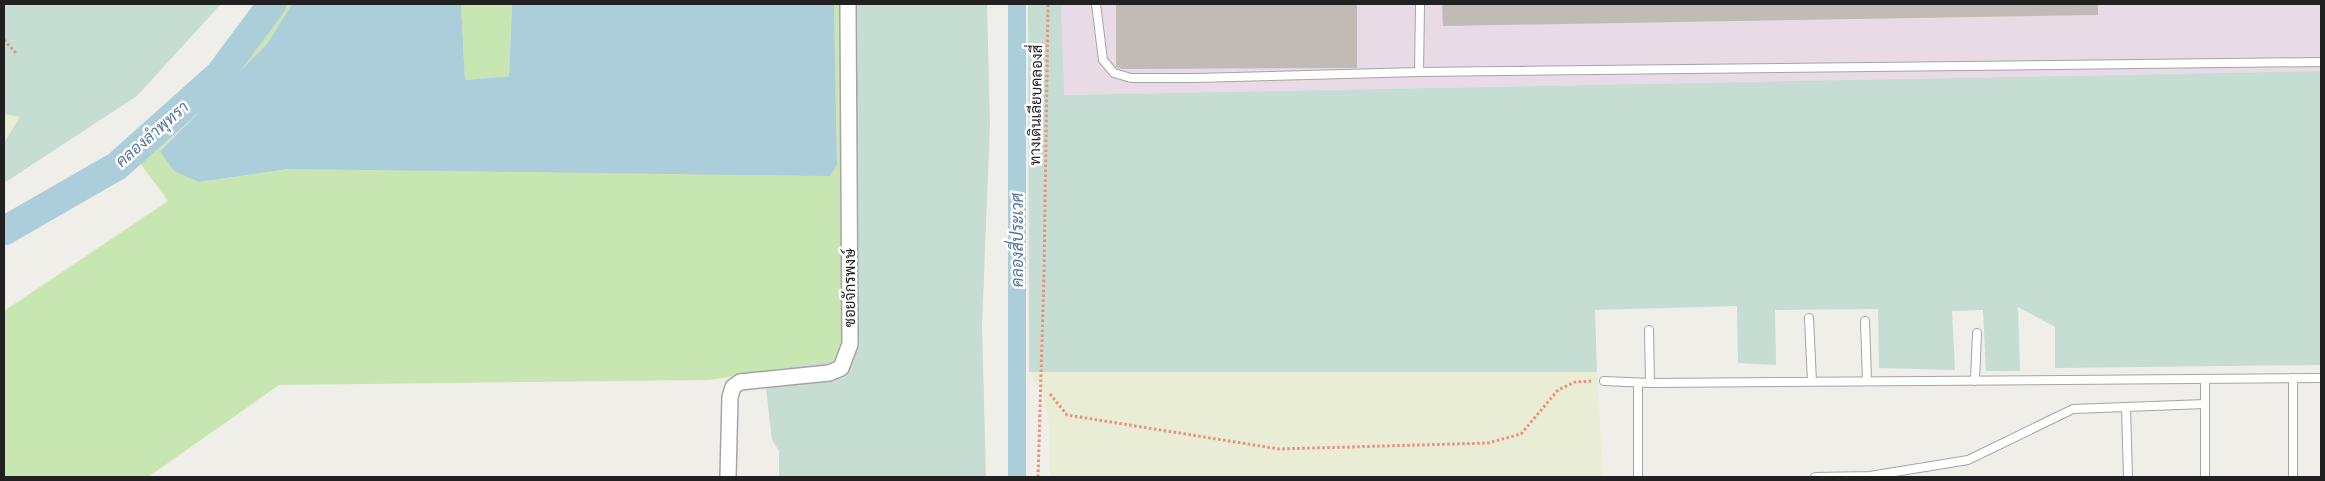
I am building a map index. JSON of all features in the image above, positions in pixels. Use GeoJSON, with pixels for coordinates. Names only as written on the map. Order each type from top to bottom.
{"type":"FeatureCollection","features":[{"type":"Feature","properties":{"kind":"street","name":"ซอยจักรพงษ์"},"geometry":{"type":"LineString","coordinates":[[728,477],[730,397],[733,387],[740,382],[829,373],[841,368],[848,355],[850,334],[848,4]]}},
{"type":"Feature","properties":{"kind":"lane"},"geometry":{"type":"LineString","coordinates":[[1096,4],[1103,60],[1114,73],[1130,78],[1419,72],[2321,62]]}},
{"type":"Feature","properties":{"kind":"lane"},"geometry":{"type":"LineString","coordinates":[[1419,72],[1420,4]]}},
{"type":"Feature","properties":{"kind":"lane"},"geometry":{"type":"LineString","coordinates":[[1809,318],[1812,382]]}},
{"type":"Feature","properties":{"kind":"lane"},"geometry":{"type":"LineString","coordinates":[[1865,321],[1866,381]]}},
{"type":"Feature","properties":{"kind":"lane"},"geometry":{"type":"LineString","coordinates":[[1648,330],[1650,383]]}},
{"type":"Feature","properties":{"kind":"lane"},"geometry":{"type":"LineString","coordinates":[[1975,380],[1977,333]]}},
{"type":"Feature","properties":{"kind":"lane"},"geometry":{"type":"LineString","coordinates":[[2292,378],[2292,477]]}},
{"type":"Feature","properties":{"kind":"lane"},"geometry":{"type":"LineString","coordinates":[[1604,381],[1650,383],[2321,378]]}},
{"type":"Feature","properties":{"kind":"lane"},"geometry":{"type":"LineString","coordinates":[[2205,379],[2205,477]]}},
{"type":"Feature","properties":{"kind":"lane"},"geometry":{"type":"LineString","coordinates":[[1638,383],[1638,477]]}},
{"type":"Feature","properties":{"kind":"lane"},"geometry":{"type":"LineString","coordinates":[[1815,477],[1870,476],[1968,460],[2073,410],[2205,404]]}},
{"type":"Feature","properties":{"kind":"lane"},"geometry":{"type":"LineString","coordinates":[[2126,407],[2128,477]]}},
{"type":"Feature","properties":{"kind":"path","name":"ทางเดินเลียบคลองสี่"},"geometry":{"type":"LineString","coordinates":[[1038,477],[1045,227],[1048,4]]}},
{"type":"Feature","properties":{"kind":"path"},"geometry":{"type":"LineString","coordinates":[[4,40],[17,54]]}},
{"type":"Feature","properties":{"kind":"path"},"geometry":{"type":"LineString","coordinates":[[1050,394],[1067,415],[1278,449],[1488,443],[1521,434],[1558,390],[1575,382],[1604,381]]}},
{"type":"Feature","properties":{"kind":"shaded area"},"geometry":{"type":"Polygon","coordinates":[[[1061,4],[2321,4],[2321,71],[1063,95],[1061,4]]]}},
{"type":"Feature","properties":{"kind":"green space"},"geometry":{"type":"Polygon","coordinates":[[[4,4],[221,4],[137,96],[4,183],[4,143],[20,117],[4,114],[4,4]]]}},
{"type":"Feature","properties":{"kind":"green space"},"geometry":{"type":"Polygon","coordinates":[[[282,4],[292,4],[267,44],[160,150],[199,182],[289,169],[837,165],[834,4],[847,4],[849,358],[709,380],[279,385],[148,477],[4,477],[4,311],[168,201],[137,159],[267,26],[282,4]]]}},
{"type":"Feature","properties":{"kind":"green space"},"geometry":{"type":"Polygon","coordinates":[[[461,4],[512,4],[509,76],[465,80],[461,4]]]}},
{"type":"Feature","properties":{"kind":"green space"},"geometry":{"type":"Polygon","coordinates":[[[847,4],[987,4],[990,124],[982,325],[986,477],[779,477],[779,451],[772,440],[764,371],[849,358],[847,4]]]}},
{"type":"Feature","properties":{"kind":"green space"},"geometry":{"type":"Polygon","coordinates":[[[1028,4],[1061,4],[1064,95],[2321,71],[2321,365],[2055,368],[2055,327],[2018,307],[2020,371],[1986,371],[1983,310],[1952,311],[1955,370],[1879,368],[1878,309],[1775,310],[1776,365],[1738,363],[1737,306],[1595,310],[1597,372],[1029,372],[1028,4]]]}},
{"type":"Feature","properties":{"kind":"green space"},"geometry":{"type":"Polygon","coordinates":[[[4,114],[20,117],[4,143],[4,114]]]}},
{"type":"Feature","properties":{"kind":"green space"},"geometry":{"type":"Polygon","coordinates":[[[1029,372],[1597,372],[1603,477],[1050,477],[1050,428],[1042,392],[1029,372]]]}},
{"type":"Feature","properties":{"kind":"water"},"geometry":{"type":"Polygon","coordinates":[[[292,4],[461,4],[465,80],[509,76],[512,4],[834,4],[837,165],[830,176],[289,169],[199,182],[174,171],[160,151],[267,44],[292,4]]]}},
{"type":"Feature","properties":{"kind":"building"},"geometry":{"type":"Polygon","coordinates":[[[1116,4],[1357,4],[1357,68],[1122,69],[1116,67],[1116,4]]]}},
{"type":"Feature","properties":{"kind":"building"},"geometry":{"type":"Polygon","coordinates":[[[1442,4],[2098,4],[2098,15],[1443,26],[1442,4]]]}},
{"type":"Feature","properties":{"kind":"waterway","name":"คลองลำพุทรา"},"geometry":{"type":"LineString","coordinates":[[4,231],[117,166],[220,74],[272,4]]}},
{"type":"Feature","properties":{"kind":"waterway","name":"คลองสี่ประเวศ"},"geometry":{"type":"LineString","coordinates":[[1017,4],[1017,477]]}}]}
